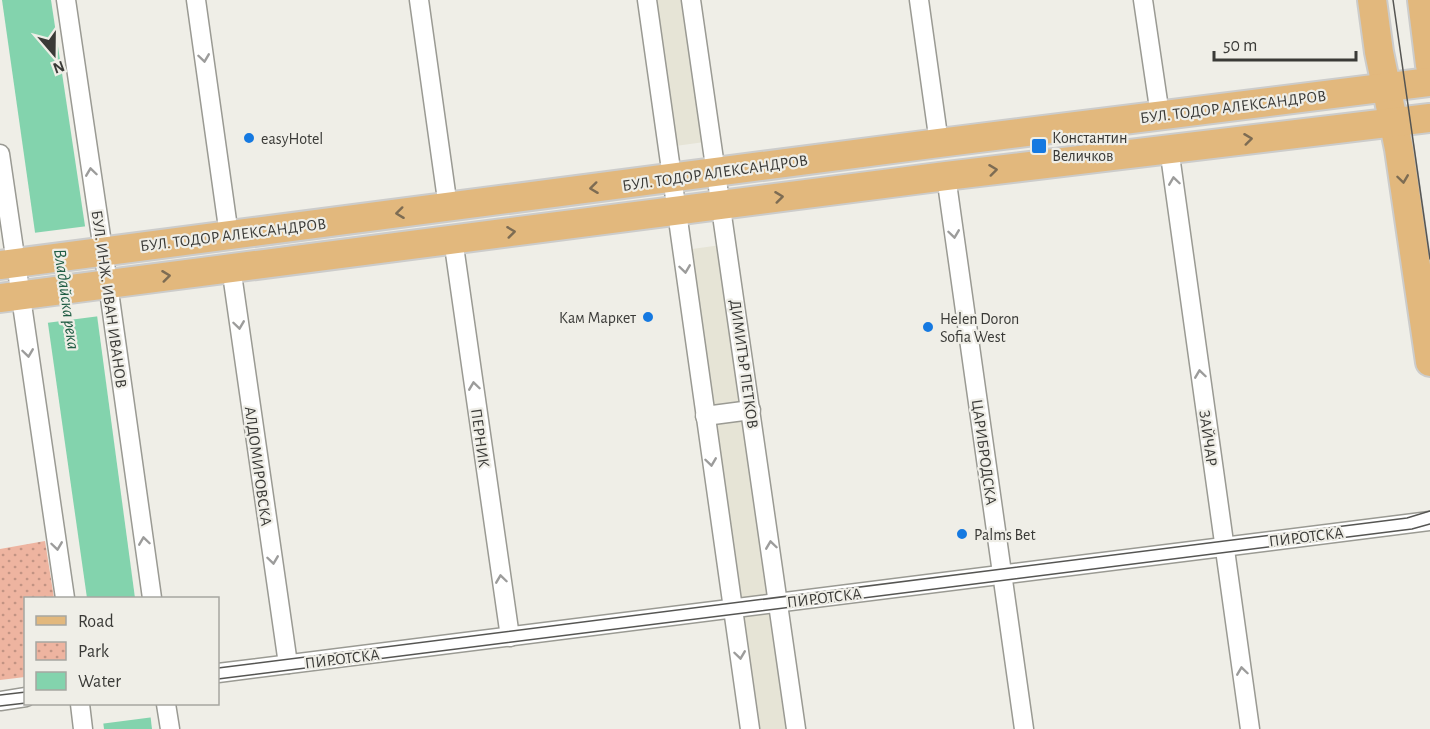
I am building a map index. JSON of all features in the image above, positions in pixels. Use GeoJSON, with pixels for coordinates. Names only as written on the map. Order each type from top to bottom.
{"type":"FeatureCollection","features":[{"type":"Feature","properties":{"kind":"main road"},"geometry":{"type":"LineString","coordinates":[[1372,0],[1379,52],[1399,149],[1430,362]]}},
{"type":"Feature","properties":{"kind":"main road"},"geometry":{"type":"LineString","coordinates":[[1422,0],[1430,65]]}},
{"type":"Feature","properties":{"kind":"main road","name":"БУЛ. ТОДОР АЛЕКСАНДРОВ"},"geometry":{"type":"LineString","coordinates":[[15,263],[939,142],[1430,82]]}},
{"type":"Feature","properties":{"kind":"main road","name":"БУЛ. ТОДОР АЛЕКСАНДРОВ"},"geometry":{"type":"LineString","coordinates":[[18,295],[1169,148],[1430,118]]}},
{"type":"Feature","properties":{"kind":"street","name":"БУЛ. ИНЖ. ИВАН ИВАНОВ"},"geometry":{"type":"LineString","coordinates":[[66,0],[105,284],[152,597]]}},
{"type":"Feature","properties":{"kind":"street"},"geometry":{"type":"LineString","coordinates":[[196,0],[229,235]]}},
{"type":"Feature","properties":{"kind":"street"},"geometry":{"type":"LineString","coordinates":[[419,0],[448,207]]}},
{"type":"Feature","properties":{"kind":"street"},"geometry":{"type":"LineString","coordinates":[[647,0],[750,729]]}},
{"type":"Feature","properties":{"kind":"street","name":"ДИМИТЪР ПЕТКОВ"},"geometry":{"type":"LineString","coordinates":[[691,0],[796,729]]}},
{"type":"Feature","properties":{"kind":"street"},"geometry":{"type":"LineString","coordinates":[[920,0],[939,142]]}},
{"type":"Feature","properties":{"kind":"street"},"geometry":{"type":"LineString","coordinates":[[1143,0],[1160,115]]}},
{"type":"Feature","properties":{"kind":"street","name":"ЗАЙЧАР"},"geometry":{"type":"LineString","coordinates":[[1169,148],[1250,729]]}},
{"type":"Feature","properties":{"kind":"street"},"geometry":{"type":"LineString","coordinates":[[0,154],[18,295],[65,597]]}},
{"type":"Feature","properties":{"kind":"street","name":"ЦАРИБРОДСКА"},"geometry":{"type":"LineString","coordinates":[[946,176],[1024,729]]}},
{"type":"Feature","properties":{"kind":"street","name":"ПЕРНИК"},"geometry":{"type":"LineString","coordinates":[[453,239],[510,637]]}},
{"type":"Feature","properties":{"kind":"street","name":"АЛДОМИРОВСКА"},"geometry":{"type":"LineString","coordinates":[[231,267],[288,664]]}},
{"type":"Feature","properties":{"kind":"street"},"geometry":{"type":"LineString","coordinates":[[705,416],[751,410]]}},
{"type":"Feature","properties":{"kind":"street","name":"ПИРОТСКА"},"geometry":{"type":"LineString","coordinates":[[219,673],[1430,520]]}},
{"type":"Feature","properties":{"kind":"street"},"geometry":{"type":"LineString","coordinates":[[0,701],[24,698]]}},
{"type":"Feature","properties":{"kind":"street"},"geometry":{"type":"LineString","coordinates":[[80,705],[83,729]]}},
{"type":"Feature","properties":{"kind":"street"},"geometry":{"type":"LineString","coordinates":[[166,705],[170,729]]}},
{"type":"Feature","properties":{"kind":"shaded area"},"geometry":{"type":"Polygon","coordinates":[[[647,0],[691,0],[712,141],[668,147],[647,0]]]}},
{"type":"Feature","properties":{"kind":"shaded area"},"geometry":{"type":"Polygon","coordinates":[[[721,245],[791,729],[755,729],[685,250],[721,245]]]}},
{"type":"Feature","properties":{"kind":"green space"},"geometry":{"type":"Polygon","coordinates":[[[45,541],[54,597],[24,597],[24,677],[0,680],[0,549],[45,541]]]}},
{"type":"Feature","properties":{"kind":"water","name":"Владайска река"},"geometry":{"type":"Polygon","coordinates":[[[2,0],[51,0],[85,226],[135,597],[87,597],[2,0]]]}},
{"type":"Feature","properties":{"kind":"water"},"geometry":{"type":"Polygon","coordinates":[[[101,705],[149,705],[152,729],[104,729],[101,705]]]}},
{"type":"Feature","properties":{"kind":"pier"},"geometry":{"type":"Polygon","coordinates":[[[88,226],[100,316],[46,323],[33,233],[88,226]]]}},
{"type":"Feature","properties":{"kind":"pier"},"geometry":{"type":"Polygon","coordinates":[[[98,705],[152,705],[154,717],[100,724],[98,705]]]}},
{"type":"Feature","properties":{"kind":"tram line"},"geometry":{"type":"LineString","coordinates":[[1393,0],[1430,259]]}},
{"type":"Feature","properties":{"kind":"tram line"},"geometry":{"type":"LineString","coordinates":[[219,668],[1407,518],[1430,511]]}},
{"type":"Feature","properties":{"kind":"tram line"},"geometry":{"type":"LineString","coordinates":[[219,679],[1412,529],[1430,524]]}},
{"type":"Feature","properties":{"kind":"tram line"},"geometry":{"type":"LineString","coordinates":[[0,695],[24,692]]}},
{"type":"Feature","properties":{"kind":"tram line"},"geometry":{"type":"LineString","coordinates":[[0,706],[24,703]]}},
{"type":"Feature","properties":{"kind":"place","name":"easyHotel"},"geometry":{"type":"Point","coordinates":[249,138]}},
{"type":"Feature","properties":{"kind":"place","name":"Константин Величков"},"geometry":{"type":"Point","coordinates":[1039,146]}},
{"type":"Feature","properties":{"kind":"place","name":"Кам Маркет"},"geometry":{"type":"Point","coordinates":[648,317]}},
{"type":"Feature","properties":{"kind":"place","name":"Helen Doron Sofia West"},"geometry":{"type":"Point","coordinates":[928,327]}},
{"type":"Feature","properties":{"kind":"place","name":"Palms Bet"},"geometry":{"type":"Point","coordinates":[962,534]}}]}
